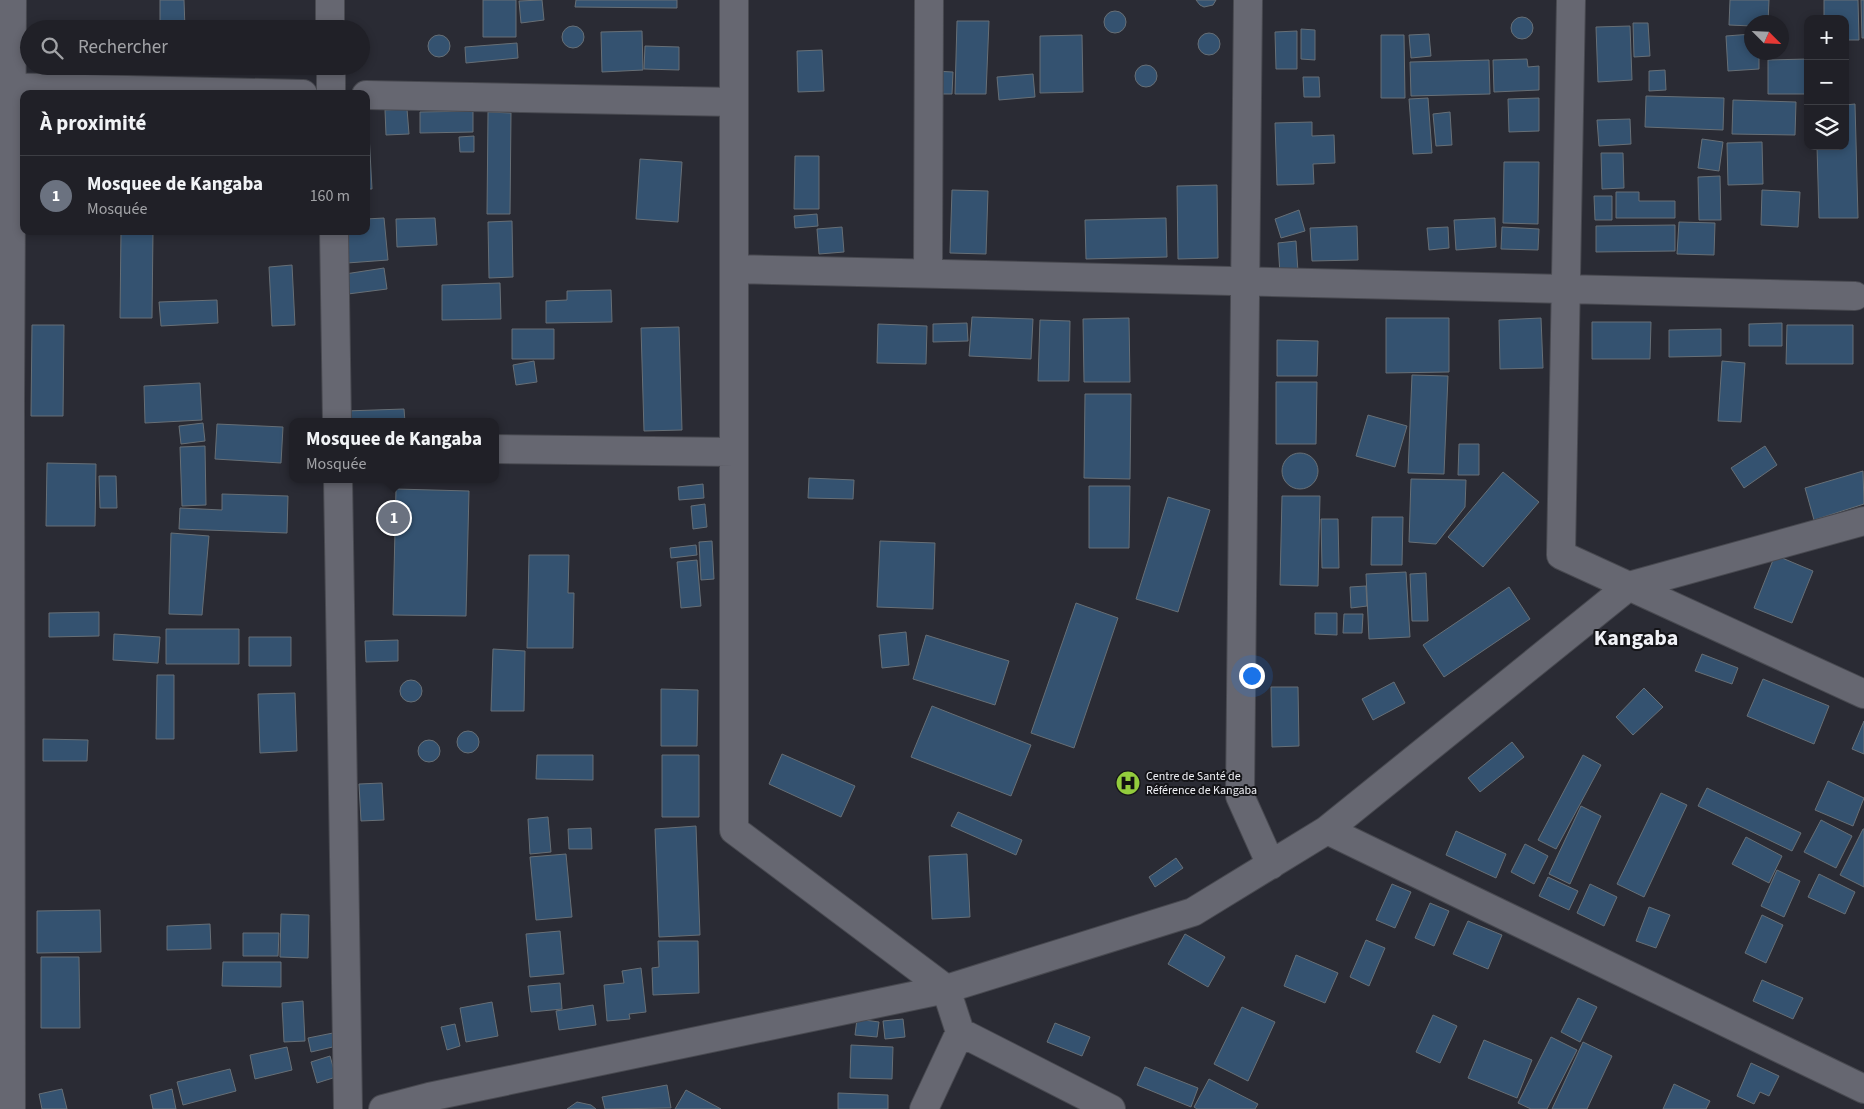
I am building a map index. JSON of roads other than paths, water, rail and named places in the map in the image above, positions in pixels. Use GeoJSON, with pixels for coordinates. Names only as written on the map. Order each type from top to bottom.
{"type":"FeatureCollection","features":[{"type":"Feature","properties":{"kind":"street"},"geometry":{"type":"LineString","coordinates":[[11,1109],[5,718],[5,404],[6,87],[12,0]]}},
{"type":"Feature","properties":{"kind":"street"},"geometry":{"type":"LineString","coordinates":[[330,0],[330,20]]}},
{"type":"Feature","properties":{"kind":"street"},"geometry":{"type":"LineString","coordinates":[[734,0],[734,830],[946,990],[960,1032],[924,1109]]}},
{"type":"Feature","properties":{"kind":"street"},"geometry":{"type":"LineString","coordinates":[[928,273],[929,0]]}},
{"type":"Feature","properties":{"kind":"street"},"geometry":{"type":"LineString","coordinates":[[1248,0],[1240,796],[1271,865]]}},
{"type":"Feature","properties":{"kind":"street"},"geometry":{"type":"LineString","coordinates":[[1571,0],[1561,555],[1864,694]]}},
{"type":"Feature","properties":{"kind":"street"},"geometry":{"type":"LineString","coordinates":[[331,75],[331,90]]}},
{"type":"Feature","properties":{"kind":"street"},"geometry":{"type":"LineString","coordinates":[[6,87],[133,90]]}},
{"type":"Feature","properties":{"kind":"street"},"geometry":{"type":"LineString","coordinates":[[370,95],[734,102]]}},
{"type":"Feature","properties":{"kind":"street"},"geometry":{"type":"LineString","coordinates":[[334,235],[337,418]]}},
{"type":"Feature","properties":{"kind":"street"},"geometry":{"type":"LineString","coordinates":[[734,269],[1855,296]]}},
{"type":"Feature","properties":{"kind":"street"},"geometry":{"type":"LineString","coordinates":[[499,449],[734,452]]}},
{"type":"Feature","properties":{"kind":"street"},"geometry":{"type":"LineString","coordinates":[[338,483],[348,1109]]}},
{"type":"Feature","properties":{"kind":"street"},"geometry":{"type":"LineString","coordinates":[[383,1109],[434,1103],[946,990],[1193,912],[1327,830],[1630,586],[1864,521]]}},
{"type":"Feature","properties":{"kind":"street"},"geometry":{"type":"LineString","coordinates":[[1327,830],[1864,1089]]}},
{"type":"Feature","properties":{"kind":"street"},"geometry":{"type":"LineString","coordinates":[[960,1032],[1111,1109]]}},
{"type":"Feature","properties":{"kind":"place","name":"Mosquee de Kangaba"},"geometry":{"type":"Point","coordinates":[394,518]}},
{"type":"Feature","properties":{"kind":"place","name":"Centre de Santé de Référence de Kangaba"},"geometry":{"type":"Point","coordinates":[1128,783]}},
{"type":"Feature","properties":{"kind":"district","name":"Kangaba"},"geometry":{"type":"Point","coordinates":[1636,638]}}]}
